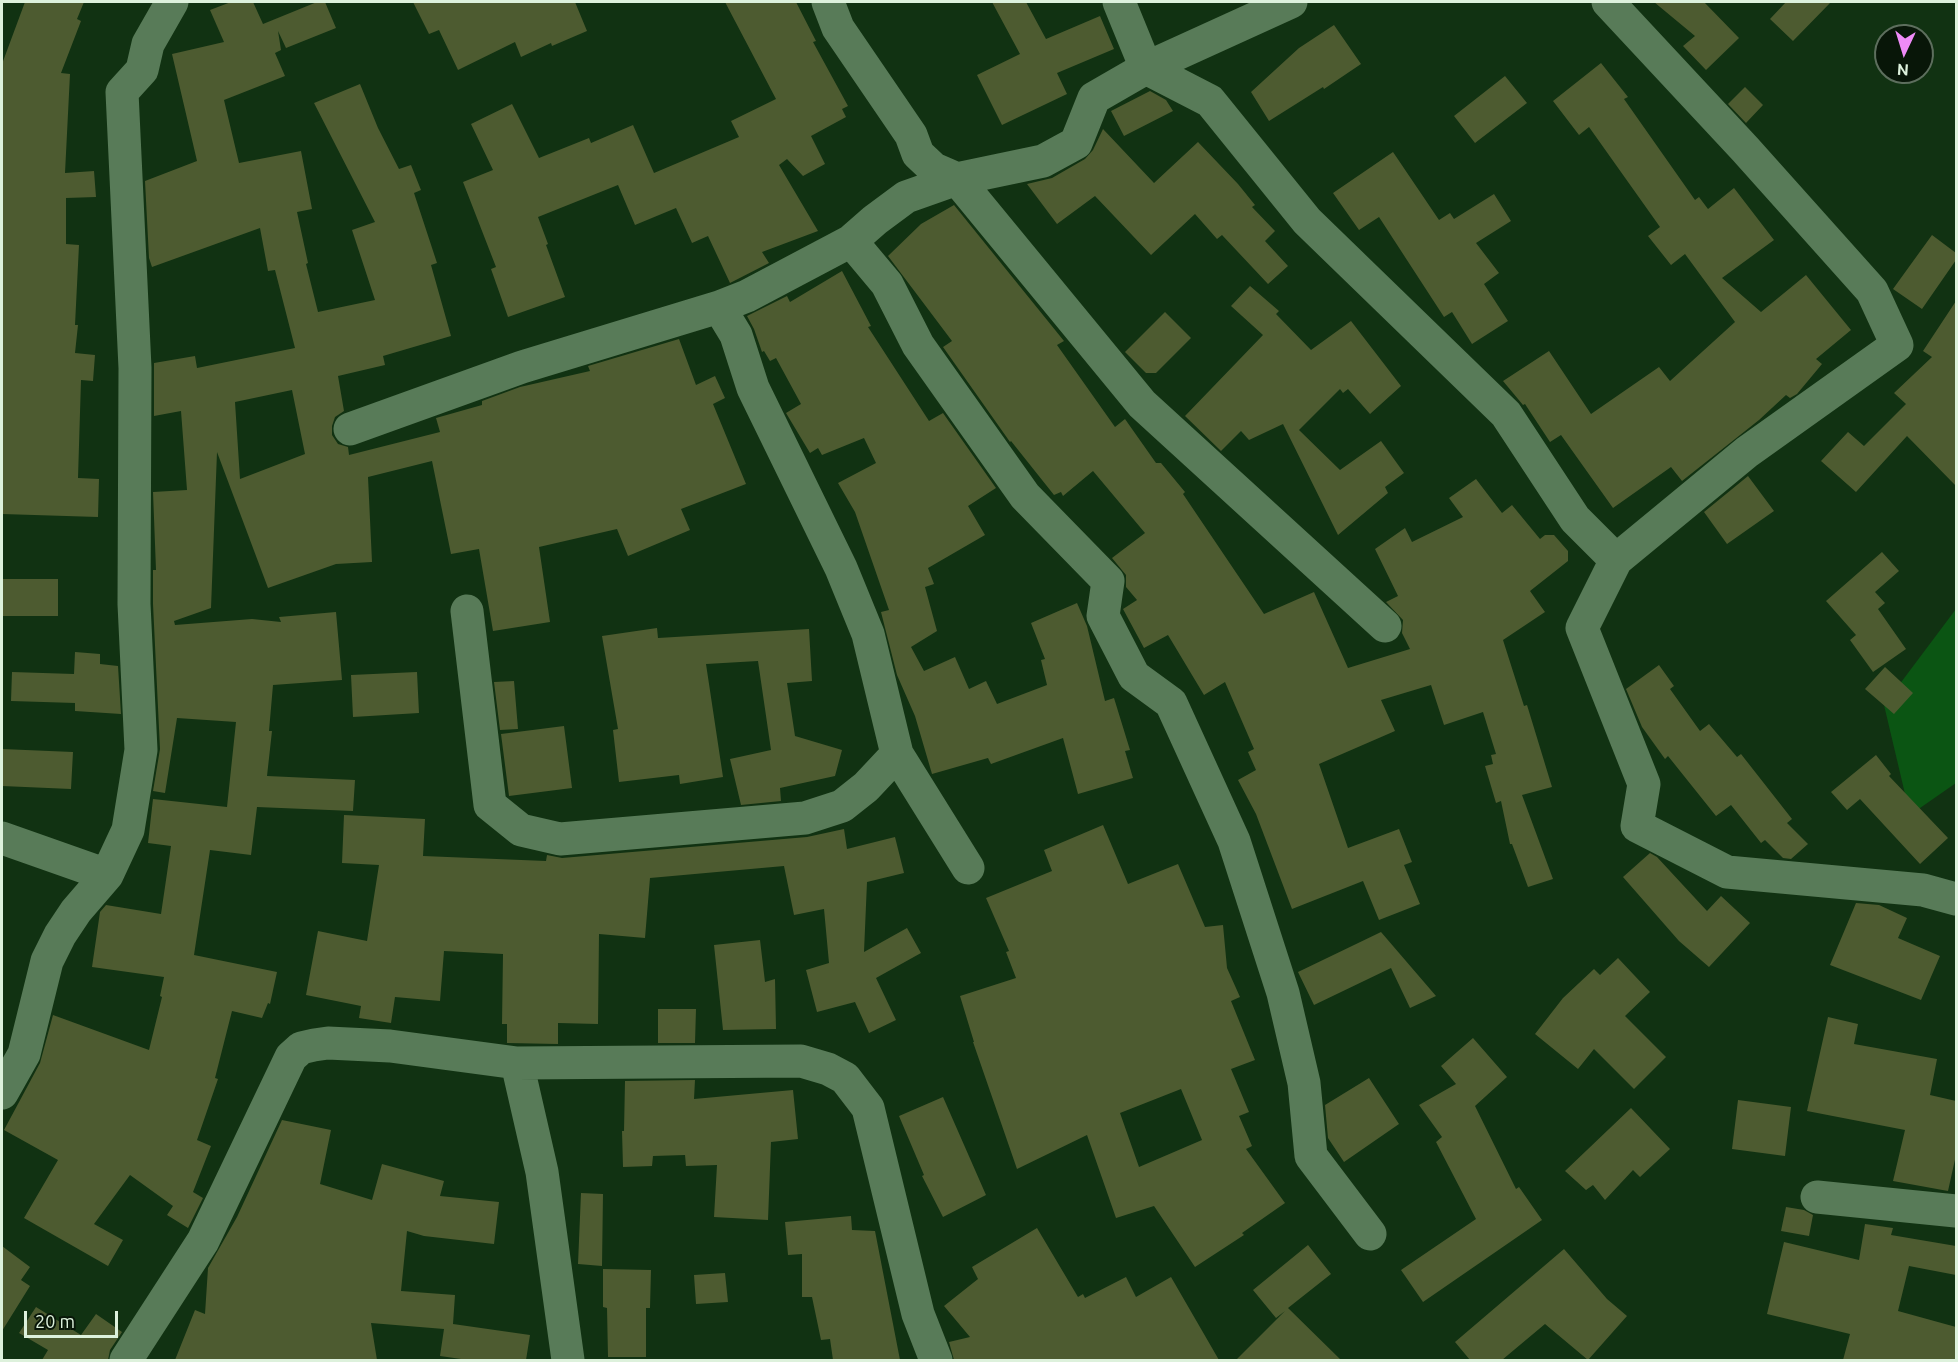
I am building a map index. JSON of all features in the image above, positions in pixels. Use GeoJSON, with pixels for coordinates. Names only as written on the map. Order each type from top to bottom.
{"type":"FeatureCollection","features":[{"type":"Feature","properties":{"kind":"street"},"geometry":{"type":"LineString","coordinates":[[2,1093],[24,1054],[47,960],[76,911],[107,875],[128,830],[141,750],[134,604],[135,368],[122,92],[142,70],[148,44],[172,2]]}},
{"type":"Feature","properties":{"kind":"street"},"geometry":{"type":"LineString","coordinates":[[828,2],[838,28],[910,135],[918,154],[934,169],[957,179],[1142,404],[1385,626]]}},
{"type":"Feature","properties":{"kind":"street"},"geometry":{"type":"LineString","coordinates":[[1119,2],[1146,68],[1210,101],[1307,221],[1506,414],[1575,519],[1616,560]]}},
{"type":"Feature","properties":{"kind":"street"},"geometry":{"type":"LineString","coordinates":[[350,429],[522,366],[719,307],[747,296],[851,241],[906,197],[957,179],[1043,161],[1076,143],[1094,98],[1146,68],[1291,2]]}},
{"type":"Feature","properties":{"kind":"street"},"geometry":{"type":"LineString","coordinates":[[1608,2],[1745,149],[1872,291],[1897,345],[1747,452],[1616,560],[1582,628],[1644,784],[1637,826],[1727,872],[1923,890],[1956,899]]}},
{"type":"Feature","properties":{"kind":"street"},"geometry":{"type":"LineString","coordinates":[[851,241],[887,284],[918,345],[1025,496],[1108,581],[1103,616],[1134,676],[1171,703],[1234,841],[1283,993],[1304,1083],[1311,1156],[1370,1233]]}},
{"type":"Feature","properties":{"kind":"street"},"geometry":{"type":"LineString","coordinates":[[719,307],[736,335],[753,388],[841,568],[868,634],[897,754],[968,868]]}},
{"type":"Feature","properties":{"kind":"street"},"geometry":{"type":"LineString","coordinates":[[467,611],[490,805],[521,830],[560,839],[805,818],[842,806],[866,787],[897,754]]}},
{"type":"Feature","properties":{"kind":"street"},"geometry":{"type":"LineString","coordinates":[[2,838],[107,875]]}},
{"type":"Feature","properties":{"kind":"street"},"geometry":{"type":"LineString","coordinates":[[126,1360],[203,1241],[291,1057],[301,1048],[328,1044],[390,1046],[517,1063],[801,1061],[828,1069],[845,1078],[868,1108],[918,1314],[936,1360]]}},
{"type":"Feature","properties":{"kind":"street"},"geometry":{"type":"LineString","coordinates":[[517,1063],[542,1172],[568,1360]]}},
{"type":"Feature","properties":{"kind":"street"},"geometry":{"type":"LineString","coordinates":[[1817,1197],[1956,1211]]}},
{"type":"Feature","properties":{"kind":"green space"},"geometry":{"type":"Polygon","coordinates":[[[1956,609],[1956,783],[1910,815],[1884,705],[1956,609]]]}},
{"type":"Feature","properties":{"kind":"building"},"geometry":{"type":"Polygon","coordinates":[[[25,2],[84,2],[77,19],[81,21],[61,73],[70,74],[65,173],[94,171],[96,197],[66,198],[66,244],[79,245],[75,325],[78,325],[75,353],[95,355],[93,381],[81,380],[78,478],[99,479],[98,517],[2,514],[2,64],[25,2]]]}},
{"type":"Feature","properties":{"kind":"building"},"geometry":{"type":"Polygon","coordinates":[[[231,2],[253,2],[263,24],[317,2],[325,2],[336,28],[286,48],[278,31],[281,50],[275,53],[285,76],[224,100],[239,163],[301,151],[312,209],[297,212],[308,263],[306,264],[318,312],[375,300],[352,230],[375,222],[314,103],[360,84],[378,128],[399,169],[411,165],[421,190],[414,193],[437,263],[431,265],[451,336],[383,356],[385,365],[338,376],[344,411],[335,417],[332,435],[338,444],[348,447],[349,455],[440,432],[436,418],[482,405],[482,401],[520,387],[590,371],[588,366],[679,339],[696,385],[715,376],[725,398],[713,404],[746,484],[681,509],[690,530],[628,556],[617,529],[539,547],[550,622],[493,631],[479,549],[451,554],[432,461],[368,477],[372,562],[336,564],[268,588],[217,452],[211,608],[174,621],[175,625],[252,619],[281,622],[279,617],[336,612],[342,680],[273,685],[269,731],[272,731],[267,776],[355,780],[353,811],[257,807],[251,855],[210,850],[194,955],[277,972],[270,1004],[268,1003],[262,1018],[232,1011],[215,1078],[218,1079],[197,1140],[211,1146],[193,1192],[203,1198],[188,1228],[167,1215],[173,1206],[130,1175],[94,1224],[123,1240],[108,1266],[24,1218],[58,1160],[4,1130],[40,1063],[53,1015],[149,1050],[162,997],[160,996],[164,977],[92,967],[100,912],[106,905],[161,914],[171,846],[148,843],[153,799],[227,807],[236,722],[177,718],[165,793],[153,791],[160,749],[153,604],[153,570],[156,570],[153,492],[187,490],[181,411],[154,416],[154,363],[195,356],[197,368],[295,348],[275,270],[268,271],[260,228],[152,267],[149,258],[145,181],[197,161],[172,54],[224,42],[210,10],[231,2]],[[292,390],[235,402],[240,479],[305,454],[292,390]]]}},
{"type":"Feature","properties":{"kind":"building"},"geometry":{"type":"Polygon","coordinates":[[[413,2],[575,2],[587,31],[552,46],[551,43],[521,57],[515,42],[458,70],[439,30],[429,34],[413,2]]]}},
{"type":"Feature","properties":{"kind":"building"},"geometry":{"type":"Polygon","coordinates":[[[725,2],[796,2],[816,41],[813,42],[848,106],[842,109],[846,117],[811,136],[825,164],[803,176],[787,159],[779,165],[818,231],[762,252],[769,263],[730,283],[708,236],[692,243],[676,208],[635,225],[618,185],[538,217],[565,297],[508,317],[491,269],[496,267],[463,182],[493,170],[471,124],[512,104],[539,158],[589,138],[591,143],[633,125],[654,173],[739,137],[731,121],[776,99],[725,2]]]}},
{"type":"Feature","properties":{"kind":"building"},"geometry":{"type":"Polygon","coordinates":[[[992,2],[1026,2],[1046,39],[1100,16],[1114,49],[1057,73],[1067,94],[1002,125],[977,75],[1020,54],[992,2]]]}},
{"type":"Feature","properties":{"kind":"building"},"geometry":{"type":"Polygon","coordinates":[[[1654,2],[1704,2],[1739,38],[1706,70],[1683,46],[1695,36],[1654,2]]]}},
{"type":"Feature","properties":{"kind":"building"},"geometry":{"type":"Polygon","coordinates":[[[1786,2],[1831,2],[1793,41],[1770,19],[1786,2]]]}},
{"type":"Feature","properties":{"kind":"building"},"geometry":{"type":"Polygon","coordinates":[[[1334,25],[1361,64],[1269,121],[1251,92],[1299,48],[1334,25]]]}},
{"type":"Feature","properties":{"kind":"building"},"geometry":{"type":"Polygon","coordinates":[[[1601,63],[1628,97],[1624,99],[1695,200],[1699,197],[1708,209],[1734,188],[1774,240],[1722,278],[1761,312],[1806,275],[1851,330],[1816,359],[1822,364],[1797,394],[1790,398],[1786,395],[1759,420],[1682,481],[1671,467],[1613,508],[1561,435],[1550,442],[1525,404],[1523,405],[1503,381],[1549,351],[1591,414],[1659,367],[1670,381],[1735,322],[1685,254],[1671,265],[1648,236],[1660,227],[1589,127],[1579,135],[1553,101],[1601,63]]]}},
{"type":"Feature","properties":{"kind":"building"},"geometry":{"type":"Polygon","coordinates":[[[1505,76],[1527,103],[1475,143],[1454,116],[1505,76]]]}},
{"type":"Feature","properties":{"kind":"building"},"geometry":{"type":"Polygon","coordinates":[[[1745,87],[1763,105],[1746,123],[1728,104],[1745,87]]]}},
{"type":"Feature","properties":{"kind":"building"},"geometry":{"type":"Polygon","coordinates":[[[1150,91],[1166,100],[1173,111],[1124,136],[1111,111],[1150,91]]]}},
{"type":"Feature","properties":{"kind":"building"},"geometry":{"type":"Polygon","coordinates":[[[1103,129],[1154,183],[1198,142],[1238,184],[1255,205],[1252,207],[1275,231],[1265,241],[1288,266],[1268,284],[1222,235],[1217,239],[1195,214],[1151,255],[1095,196],[1057,224],[1027,184],[1052,178],[1085,159],[1093,150],[1103,129]]]}},
{"type":"Feature","properties":{"kind":"building"},"geometry":{"type":"Polygon","coordinates":[[[1393,152],[1439,220],[1450,213],[1454,219],[1494,194],[1511,221],[1476,243],[1499,273],[1484,284],[1508,321],[1472,344],[1452,312],[1444,317],[1379,217],[1359,230],[1333,193],[1393,152]]]}},
{"type":"Feature","properties":{"kind":"building"},"geometry":{"type":"Polygon","coordinates":[[[954,205],[1064,341],[1057,345],[1115,427],[1125,419],[1156,463],[1161,463],[1185,492],[1183,494],[1264,614],[1314,592],[1348,668],[1410,649],[1402,633],[1403,620],[1386,602],[1398,596],[1375,549],[1405,528],[1412,542],[1463,517],[1449,498],[1476,479],[1502,513],[1512,505],[1540,539],[1545,535],[1554,535],[1568,551],[1568,561],[1530,591],[1545,612],[1503,640],[1524,706],[1527,705],[1552,787],[1522,795],[1553,879],[1528,887],[1512,844],[1510,844],[1501,801],[1496,803],[1485,766],[1493,764],[1491,755],[1496,754],[1483,712],[1444,725],[1431,685],[1381,700],[1395,731],[1319,764],[1348,848],[1399,829],[1412,862],[1404,865],[1420,904],[1379,920],[1363,881],[1292,909],[1256,814],[1238,780],[1256,770],[1248,752],[1254,749],[1225,682],[1204,695],[1168,635],[1144,648],[1123,609],[1137,600],[1126,587],[1126,575],[1112,558],[1145,533],[1093,471],[1063,496],[1061,492],[1054,495],[1010,442],[943,347],[952,341],[888,256],[921,224],[954,205]]]}},
{"type":"Feature","properties":{"kind":"building"},"geometry":{"type":"Polygon","coordinates":[[[1932,235],[1956,253],[1956,260],[1922,309],[1893,289],[1932,235]]]}},
{"type":"Feature","properties":{"kind":"building"},"geometry":{"type":"Polygon","coordinates":[[[842,271],[871,326],[868,327],[929,421],[943,413],[996,488],[968,506],[985,535],[928,568],[934,584],[925,587],[937,631],[911,647],[924,671],[955,657],[969,689],[986,681],[997,704],[1047,685],[1041,660],[1045,659],[1031,623],[1077,603],[1087,626],[1105,701],[1114,698],[1130,750],[1125,751],[1133,778],[1078,794],[1063,738],[991,764],[988,758],[932,774],[915,716],[897,675],[881,612],[889,610],[855,512],[838,483],[876,463],[864,438],[822,455],[818,448],[810,453],[786,413],[801,404],[776,358],[770,361],[764,351],[762,352],[747,316],[787,296],[790,302],[842,271]]]}},
{"type":"Feature","properties":{"kind":"building"},"geometry":{"type":"Polygon","coordinates":[[[1250,286],[1279,311],[1276,314],[1311,350],[1351,321],[1401,386],[1370,414],[1348,389],[1343,393],[1340,389],[1299,430],[1340,470],[1381,441],[1404,473],[1385,487],[1388,493],[1338,535],[1283,424],[1249,440],[1241,431],[1221,451],[1185,416],[1263,335],[1231,306],[1250,286]]]}},
{"type":"Feature","properties":{"kind":"building"},"geometry":{"type":"Polygon","coordinates":[[[1956,301],[1956,486],[1907,436],[1856,492],[1821,461],[1848,432],[1864,446],[1906,404],[1894,393],[1932,357],[1923,351],[1956,301]]]}},
{"type":"Feature","properties":{"kind":"building"},"geometry":{"type":"Polygon","coordinates":[[[1165,312],[1191,338],[1156,373],[1146,373],[1125,352],[1165,312]]]}},
{"type":"Feature","properties":{"kind":"building"},"geometry":{"type":"Polygon","coordinates":[[[1748,476],[1774,511],[1727,544],[1704,512],[1748,476]]]}},
{"type":"Feature","properties":{"kind":"building"},"geometry":{"type":"Polygon","coordinates":[[[1882,552],[1899,571],[1875,592],[1885,603],[1878,609],[1906,649],[1873,672],[1850,640],[1856,635],[1826,601],[1882,552]]]}},
{"type":"Feature","properties":{"kind":"building"},"geometry":{"type":"Polygon","coordinates":[[[2,579],[58,579],[58,616],[2,616],[2,579]]]}},
{"type":"Feature","properties":{"kind":"building"},"geometry":{"type":"Polygon","coordinates":[[[657,628],[658,638],[809,629],[812,681],[787,683],[795,736],[842,750],[835,776],[780,788],[781,801],[741,805],[730,759],[771,750],[758,661],[706,664],[723,777],[680,784],[679,775],[619,782],[613,730],[618,729],[602,636],[657,628]]]}},
{"type":"Feature","properties":{"kind":"building"},"geometry":{"type":"Polygon","coordinates":[[[75,652],[100,654],[100,664],[118,666],[121,714],[75,711],[75,703],[11,701],[12,672],[74,674],[75,652]]]}},
{"type":"Feature","properties":{"kind":"building"},"geometry":{"type":"Polygon","coordinates":[[[1659,665],[1674,686],[1670,689],[1700,731],[1709,724],[1737,757],[1741,754],[1792,819],[1787,823],[1808,844],[1791,859],[1783,858],[1765,840],[1761,843],[1731,805],[1716,816],[1668,756],[1665,759],[1642,727],[1626,689],[1659,665]]]}},
{"type":"Feature","properties":{"kind":"building"},"geometry":{"type":"Polygon","coordinates":[[[1885,667],[1913,693],[1894,714],[1865,689],[1885,667]]]}},
{"type":"Feature","properties":{"kind":"building"},"geometry":{"type":"Polygon","coordinates":[[[417,672],[419,713],[353,717],[351,675],[417,672]]]}},
{"type":"Feature","properties":{"kind":"building"},"geometry":{"type":"Polygon","coordinates":[[[514,681],[518,729],[500,730],[494,682],[514,681]]]}},
{"type":"Feature","properties":{"kind":"building"},"geometry":{"type":"Polygon","coordinates":[[[564,726],[572,788],[509,796],[501,734],[564,726]]]}},
{"type":"Feature","properties":{"kind":"building"},"geometry":{"type":"Polygon","coordinates":[[[2,749],[73,752],[71,789],[2,786],[2,749]]]}},
{"type":"Feature","properties":{"kind":"building"},"geometry":{"type":"Polygon","coordinates":[[[1876,755],[1891,774],[1889,776],[1948,838],[1920,864],[1860,799],[1847,810],[1831,792],[1876,755]]]}},
{"type":"Feature","properties":{"kind":"building"},"geometry":{"type":"Polygon","coordinates":[[[344,815],[425,819],[423,856],[546,861],[547,855],[562,858],[807,837],[844,829],[847,849],[895,837],[904,873],[867,882],[864,952],[907,928],[921,953],[876,978],[896,1020],[869,1033],[855,1002],[817,1012],[806,970],[829,963],[824,909],[794,915],[784,866],[650,878],[645,938],[599,934],[598,1024],[558,1023],[558,1044],[507,1043],[507,1024],[502,1024],[503,954],[444,951],[440,1001],[395,997],[391,1023],[359,1018],[361,1006],[306,995],[318,931],[367,941],[379,865],[342,863],[344,815]]]}},
{"type":"Feature","properties":{"kind":"building"},"geometry":{"type":"Polygon","coordinates":[[[1103,825],[1128,884],[1178,864],[1205,927],[1223,925],[1227,968],[1240,997],[1231,1001],[1255,1060],[1231,1069],[1249,1112],[1239,1116],[1252,1146],[1246,1149],[1285,1203],[1242,1233],[1244,1235],[1195,1267],[1154,1206],[1116,1218],[1087,1135],[1017,1169],[973,1042],[960,996],[1016,978],[1006,952],[1009,951],[986,898],[1052,871],[1044,850],[1103,825]],[[1181,1089],[1120,1113],[1139,1167],[1202,1140],[1181,1089]]]}},
{"type":"Feature","properties":{"kind":"building"},"geometry":{"type":"Polygon","coordinates":[[[1650,853],[1657,857],[1707,911],[1721,896],[1750,923],[1709,967],[1679,941],[1623,877],[1650,853]]]}},
{"type":"Feature","properties":{"kind":"building"},"geometry":{"type":"Polygon","coordinates":[[[1856,903],[1879,905],[1907,918],[1898,938],[1940,956],[1921,1000],[1830,965],[1856,903]]]}},
{"type":"Feature","properties":{"kind":"building"},"geometry":{"type":"Polygon","coordinates":[[[1381,932],[1436,996],[1410,1008],[1391,968],[1314,1005],[1298,972],[1381,932]]]}},
{"type":"Feature","properties":{"kind":"building"},"geometry":{"type":"Polygon","coordinates":[[[760,940],[765,982],[775,979],[776,1029],[723,1030],[714,945],[760,940]]]}},
{"type":"Feature","properties":{"kind":"building"},"geometry":{"type":"Polygon","coordinates":[[[1618,958],[1650,992],[1625,1016],[1666,1057],[1634,1089],[1594,1049],[1578,1069],[1535,1034],[1563,998],[1594,969],[1600,975],[1618,958]]]}},
{"type":"Feature","properties":{"kind":"building"},"geometry":{"type":"Polygon","coordinates":[[[658,1009],[696,1009],[695,1043],[658,1043],[658,1009]]]}},
{"type":"Feature","properties":{"kind":"building"},"geometry":{"type":"Polygon","coordinates":[[[1828,1017],[1858,1024],[1854,1044],[1937,1059],[1930,1095],[1956,1101],[1956,1155],[1948,1191],[1893,1181],[1905,1130],[1807,1111],[1828,1017]]]}},
{"type":"Feature","properties":{"kind":"building"},"geometry":{"type":"Polygon","coordinates":[[[1473,1038],[1507,1077],[1475,1106],[1516,1189],[1519,1187],[1542,1220],[1423,1302],[1401,1270],[1476,1219],[1436,1142],[1442,1137],[1419,1105],[1456,1084],[1441,1066],[1473,1038]]]}},
{"type":"Feature","properties":{"kind":"building"},"geometry":{"type":"Polygon","coordinates":[[[1369,1078],[1399,1124],[1344,1162],[1328,1138],[1325,1105],[1369,1078]]]}},
{"type":"Feature","properties":{"kind":"building"},"geometry":{"type":"Polygon","coordinates":[[[695,1080],[694,1099],[793,1090],[798,1139],[771,1142],[768,1220],[714,1217],[717,1165],[686,1166],[685,1155],[653,1156],[652,1166],[623,1167],[622,1131],[624,1131],[625,1081],[695,1080]]]}},
{"type":"Feature","properties":{"kind":"building"},"geometry":{"type":"Polygon","coordinates":[[[943,1097],[986,1195],[943,1217],[922,1176],[924,1175],[899,1116],[943,1097]]]}},
{"type":"Feature","properties":{"kind":"building"},"geometry":{"type":"Polygon","coordinates":[[[1738,1100],[1791,1107],[1785,1156],[1732,1149],[1738,1100]]]}},
{"type":"Feature","properties":{"kind":"building"},"geometry":{"type":"Polygon","coordinates":[[[1631,1108],[1670,1149],[1640,1177],[1633,1170],[1605,1200],[1593,1185],[1586,1190],[1565,1171],[1631,1108]]]}},
{"type":"Feature","properties":{"kind":"building"},"geometry":{"type":"Polygon","coordinates":[[[282,1120],[331,1130],[320,1184],[372,1200],[382,1164],[444,1181],[440,1196],[499,1202],[494,1244],[424,1236],[407,1231],[401,1291],[455,1295],[453,1324],[530,1335],[526,1360],[468,1360],[440,1356],[444,1329],[371,1323],[377,1360],[175,1360],[195,1310],[205,1314],[208,1268],[237,1217],[282,1120]]]}},
{"type":"Feature","properties":{"kind":"building"},"geometry":{"type":"Polygon","coordinates":[[[581,1193],[603,1194],[602,1266],[578,1264],[581,1193]]]}},
{"type":"Feature","properties":{"kind":"building"},"geometry":{"type":"Polygon","coordinates":[[[1786,1207],[1804,1210],[1813,1215],[1809,1236],[1781,1231],[1786,1207]]]}},
{"type":"Feature","properties":{"kind":"building"},"geometry":{"type":"Polygon","coordinates":[[[851,1216],[852,1230],[875,1231],[900,1360],[833,1360],[830,1339],[821,1340],[812,1297],[802,1297],[802,1254],[788,1255],[785,1222],[851,1216]]]}},
{"type":"Feature","properties":{"kind":"building"},"geometry":{"type":"Polygon","coordinates":[[[1865,1224],[1893,1228],[1891,1235],[1956,1246],[1956,1275],[1909,1266],[1898,1311],[1956,1327],[1956,1360],[1843,1360],[1850,1334],[1767,1314],[1784,1242],[1859,1260],[1865,1224]]]}},
{"type":"Feature","properties":{"kind":"building"},"geometry":{"type":"Polygon","coordinates":[[[1037,1228],[1078,1297],[1083,1294],[1085,1298],[1126,1277],[1136,1297],[1171,1277],[1219,1360],[954,1360],[949,1342],[970,1337],[944,1306],[978,1279],[972,1267],[1037,1228]]]}},
{"type":"Feature","properties":{"kind":"building"},"geometry":{"type":"Polygon","coordinates":[[[1308,1245],[1331,1274],[1288,1308],[1341,1360],[1236,1360],[1285,1311],[1276,1318],[1253,1290],[1308,1245]]]}},
{"type":"Feature","properties":{"kind":"building"},"geometry":{"type":"Polygon","coordinates":[[[2,1246],[30,1267],[21,1280],[30,1286],[2,1331],[2,1246]]]}},
{"type":"Feature","properties":{"kind":"building"},"geometry":{"type":"Polygon","coordinates":[[[1564,1249],[1607,1299],[1627,1316],[1588,1360],[1545,1324],[1502,1360],[1470,1360],[1455,1342],[1564,1249]]]}},
{"type":"Feature","properties":{"kind":"building"},"geometry":{"type":"Polygon","coordinates":[[[603,1269],[651,1270],[650,1308],[646,1308],[646,1357],[608,1357],[607,1308],[603,1307],[603,1269]]]}},
{"type":"Feature","properties":{"kind":"building"},"geometry":{"type":"Polygon","coordinates":[[[725,1273],[728,1302],[696,1304],[694,1275],[725,1273]]]}},
{"type":"Feature","properties":{"kind":"building"},"geometry":{"type":"Polygon","coordinates":[[[36,1307],[81,1335],[96,1314],[122,1332],[110,1350],[108,1360],[42,1360],[48,1350],[19,1333],[36,1307]]]}}]}
